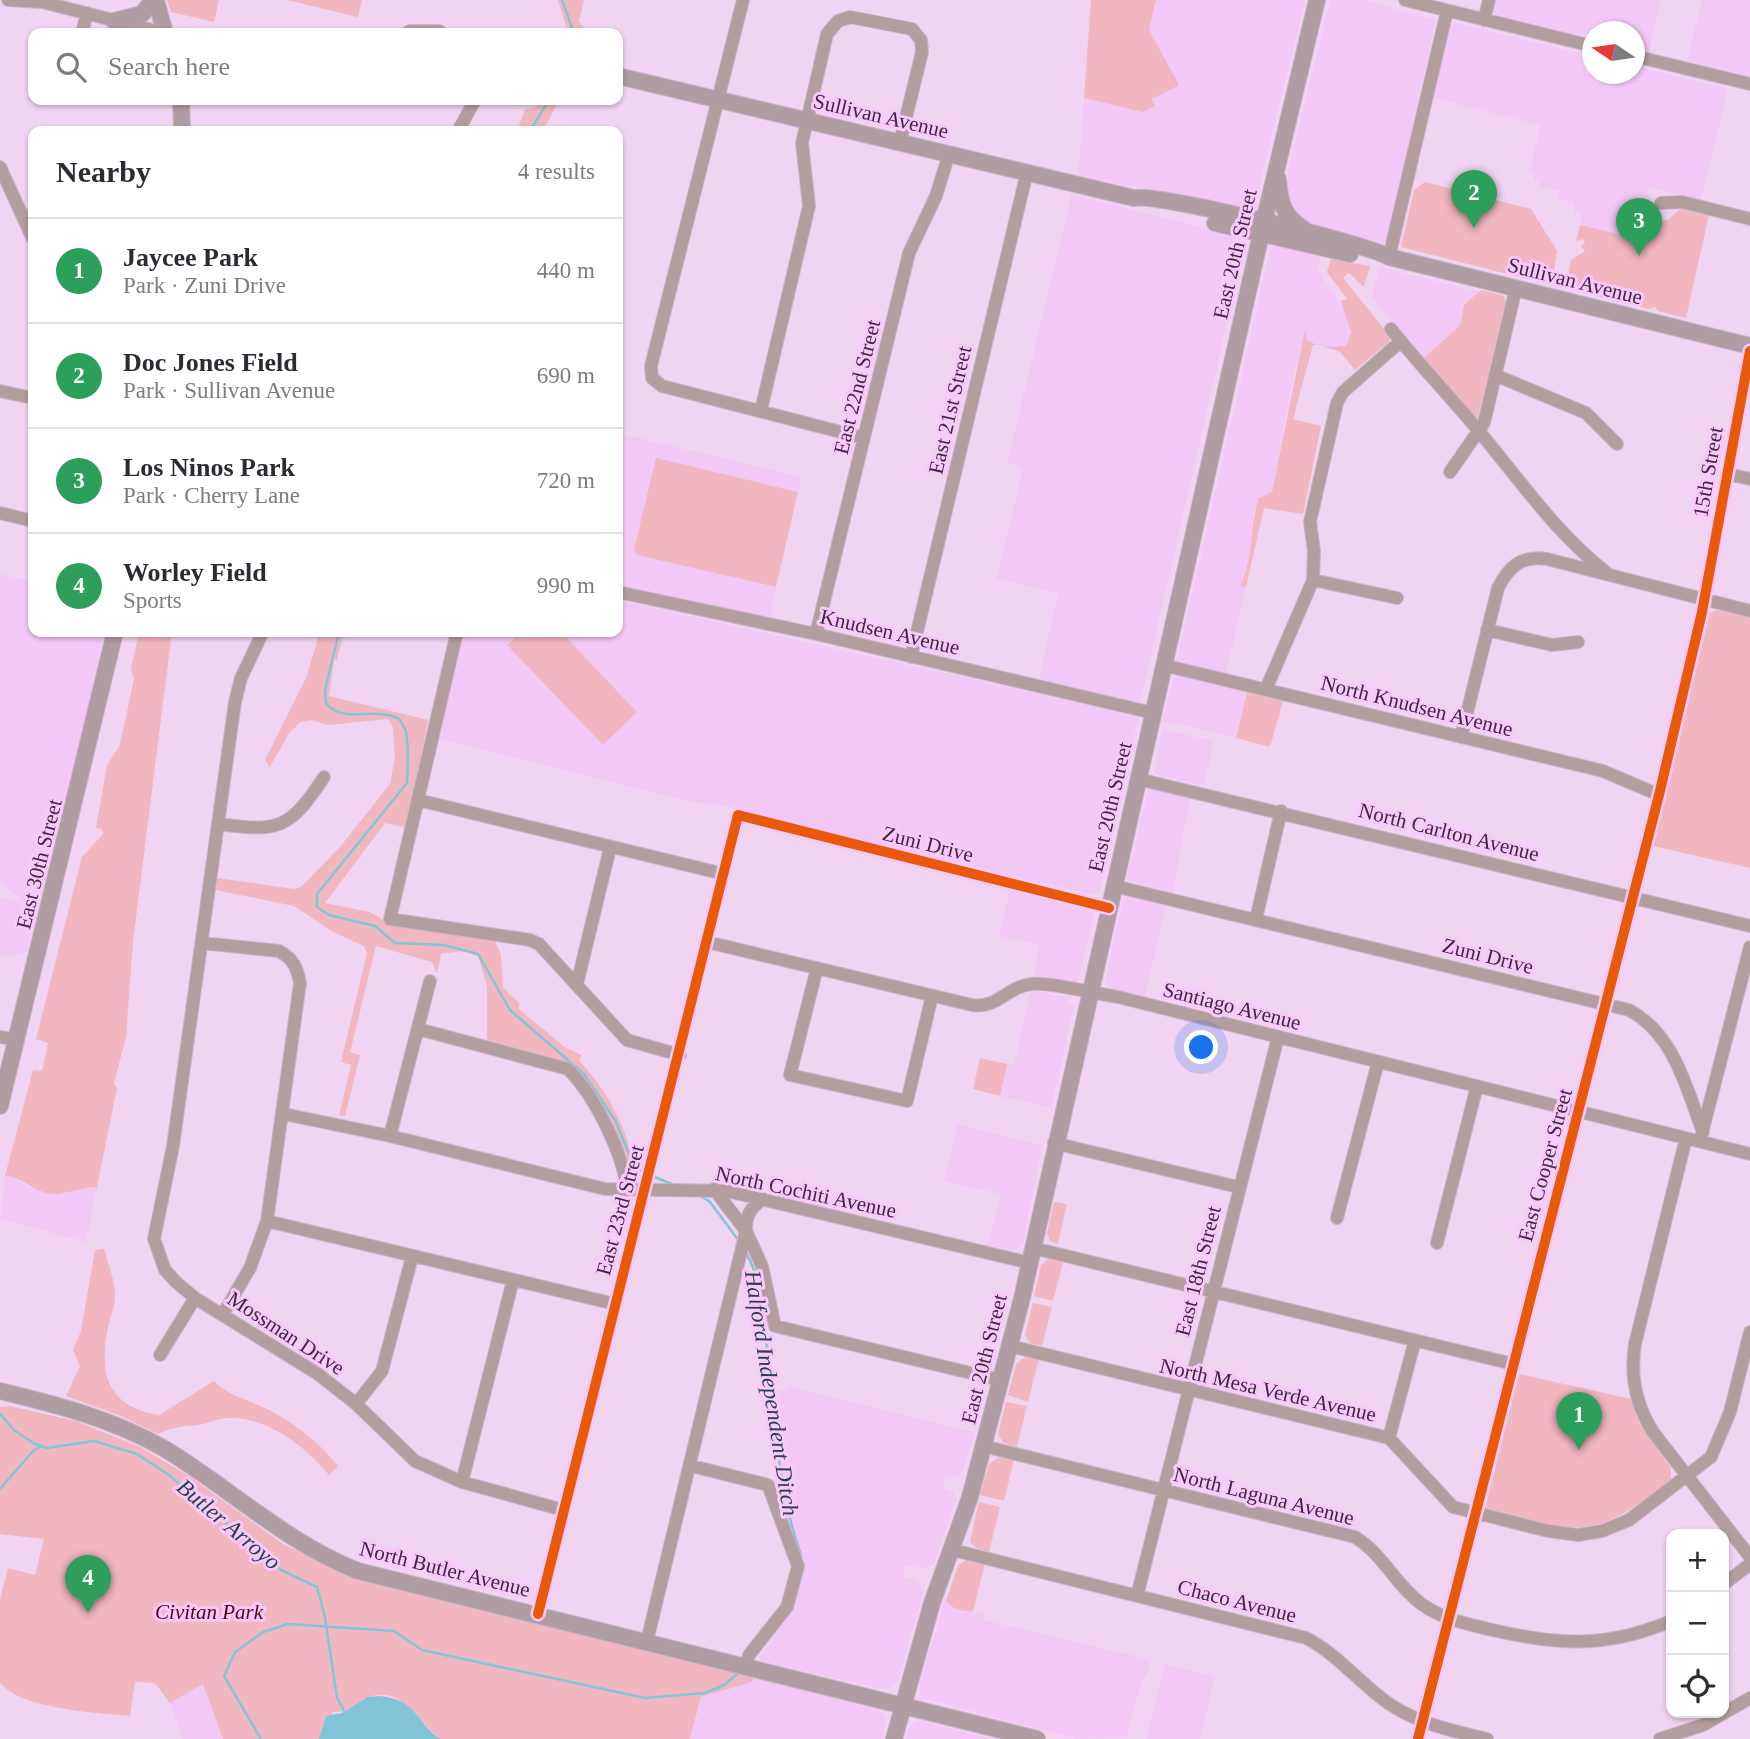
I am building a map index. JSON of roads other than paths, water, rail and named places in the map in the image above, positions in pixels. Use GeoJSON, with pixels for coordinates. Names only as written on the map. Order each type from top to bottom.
{"type":"FeatureCollection","features":[{"type":"Feature","properties":{"kind":"main road"},"geometry":{"type":"LineString","coordinates":[[114,21],[142,14],[154,0]]}},
{"type":"Feature","properties":{"kind":"main road"},"geometry":{"type":"LineString","coordinates":[[154,0],[163,28]]}},
{"type":"Feature","properties":{"kind":"main road","name":"East 20th Street"},"geometry":{"type":"LineString","coordinates":[[894,1739],[932,1603],[953,1550],[983,1446],[1032,1256],[1163,665],[1317,0]]}},
{"type":"Feature","properties":{"kind":"main road","name":"Sullivan Avenue"},"geometry":{"type":"LineString","coordinates":[[623,77],[1133,198],[1141,197],[1376,259],[1389,257]]}},
{"type":"Feature","properties":{"kind":"main road"},"geometry":{"type":"LineString","coordinates":[[181,105],[182,126]]}},
{"type":"Feature","properties":{"kind":"main road"},"geometry":{"type":"LineString","coordinates":[[1277,165],[1282,208],[1292,223],[1310,234]]}},
{"type":"Feature","properties":{"kind":"main road","name":"Sullivan Avenue"},"geometry":{"type":"LineString","coordinates":[[1263,229],[1310,234],[1377,251],[1389,257],[1750,349]]}},
{"type":"Feature","properties":{"kind":"main road","name":"East 30th Street"},"geometry":{"type":"LineString","coordinates":[[0,1106],[114,637]]}},
{"type":"Feature","properties":{"kind":"main road","name":"North Butler Avenue"},"geometry":{"type":"LineString","coordinates":[[0,1391],[95,1416],[149,1440],[185,1462],[287,1536],[346,1566],[390,1580],[746,1665],[1037,1739]]}},
{"type":"Feature","properties":{"kind":"main road"},"geometry":{"type":"LineString","coordinates":[[0,1402],[33,1399]]}},
{"type":"Feature","properties":{"kind":"street"},"geometry":{"type":"LineString","coordinates":[[8,0],[43,2],[144,28]]}},
{"type":"Feature","properties":{"kind":"street"},"geometry":{"type":"LineString","coordinates":[[743,0],[704,146],[651,366],[652,378],[662,386],[864,438]]}},
{"type":"Feature","properties":{"kind":"street"},"geometry":{"type":"LineString","coordinates":[[1405,0],[1582,44]]}},
{"type":"Feature","properties":{"kind":"street"},"geometry":{"type":"LineString","coordinates":[[1484,20],[1489,0]]}},
{"type":"Feature","properties":{"kind":"street"},"geometry":{"type":"LineString","coordinates":[[1389,257],[1447,11]]}},
{"type":"Feature","properties":{"kind":"street"},"geometry":{"type":"LineString","coordinates":[[83,28],[87,13]]}},
{"type":"Feature","properties":{"kind":"street"},"geometry":{"type":"LineString","coordinates":[[761,410],[809,206],[809,187],[802,155],[807,120],[827,34],[838,21],[850,17],[912,29],[921,40],[922,52],[900,142]]}},
{"type":"Feature","properties":{"kind":"street"},"geometry":{"type":"LineString","coordinates":[[1645,59],[1750,84]]}},
{"type":"Feature","properties":{"kind":"street"},"geometry":{"type":"LineString","coordinates":[[461,126],[472,105]]}},
{"type":"Feature","properties":{"kind":"street","name":"East 22nd Street"},"geometry":{"type":"LineString","coordinates":[[817,634],[909,253],[936,196],[949,154]]}},
{"type":"Feature","properties":{"kind":"street"},"geometry":{"type":"LineString","coordinates":[[0,167],[28,228]]}},
{"type":"Feature","properties":{"kind":"street","name":"East 21st Street"},"geometry":{"type":"LineString","coordinates":[[911,657],[1027,172]]}},
{"type":"Feature","properties":{"kind":"street"},"geometry":{"type":"LineString","coordinates":[[1661,203],[1682,202],[1750,219]]}},
{"type":"Feature","properties":{"kind":"street"},"geometry":{"type":"LineString","coordinates":[[1450,472],[1463,450],[1480,432],[1516,288]]}},
{"type":"Feature","properties":{"kind":"street"},"geometry":{"type":"LineString","coordinates":[[1391,329],[1480,432],[1549,519],[1583,554],[1613,577]]}},
{"type":"Feature","properties":{"kind":"street"},"geometry":{"type":"LineString","coordinates":[[1266,689],[1313,580],[1310,522],[1337,403],[1343,392],[1401,341]]}},
{"type":"Feature","properties":{"kind":"street","name":"15th Street"},"geometry":{"type":"LineString","coordinates":[[1705,600],[1750,349]]}},
{"type":"Feature","properties":{"kind":"street"},"geometry":{"type":"LineString","coordinates":[[1495,375],[1586,413],[1617,444]]}},
{"type":"Feature","properties":{"kind":"street"},"geometry":{"type":"LineString","coordinates":[[0,391],[28,394]]}},
{"type":"Feature","properties":{"kind":"street"},"geometry":{"type":"LineString","coordinates":[[1727,474],[1750,479]]}},
{"type":"Feature","properties":{"kind":"street"},"geometry":{"type":"LineString","coordinates":[[0,513],[28,520]]}},
{"type":"Feature","properties":{"kind":"street"},"geometry":{"type":"LineString","coordinates":[[1461,737],[1498,588],[1515,564],[1540,558],[1750,611]]}},
{"type":"Feature","properties":{"kind":"street"},"geometry":{"type":"LineString","coordinates":[[1313,580],[1397,598]]}},
{"type":"Feature","properties":{"kind":"street","name":"Knudsen Avenue"},"geometry":{"type":"LineString","coordinates":[[623,593],[817,634],[1153,713]]}},
{"type":"Feature","properties":{"kind":"street","name":"East Cooper Street"},"geometry":{"type":"LineString","coordinates":[[1419,1739],[1580,1111],[1705,600]]}},
{"type":"Feature","properties":{"kind":"street"},"geometry":{"type":"LineString","coordinates":[[1487,630],[1552,645],[1578,642]]}},
{"type":"Feature","properties":{"kind":"street","name":"Mossman Drive"},"geometry":{"type":"LineString","coordinates":[[261,637],[241,678],[235,702],[173,1146],[154,1239],[165,1270],[195,1298],[318,1374],[356,1404],[415,1461],[462,1482],[564,1510]]}},
{"type":"Feature","properties":{"kind":"street"},"geometry":{"type":"LineString","coordinates":[[456,637],[390,919],[530,940],[539,944],[627,1040],[638,1046],[680,1055]]}},
{"type":"Feature","properties":{"kind":"street","name":"North Knudsen Avenue"},"geometry":{"type":"LineString","coordinates":[[1163,665],[1603,771],[1659,795]]}},
{"type":"Feature","properties":{"kind":"street"},"geometry":{"type":"LineString","coordinates":[[218,824],[257,829],[276,827],[293,817],[324,777]]}},
{"type":"Feature","properties":{"kind":"street","name":"North Carlton Avenue"},"geometry":{"type":"LineString","coordinates":[[1138,779],[1282,811],[1750,926]]}},
{"type":"Feature","properties":{"kind":"street"},"geometry":{"type":"LineString","coordinates":[[418,800],[723,874]]}},
{"type":"Feature","properties":{"kind":"street"},"geometry":{"type":"LineString","coordinates":[[1256,919],[1282,811]]}},
{"type":"Feature","properties":{"kind":"street","name":"Zuni Drive"},"geometry":{"type":"LineString","coordinates":[[738,816],[1109,908]]}},
{"type":"Feature","properties":{"kind":"street","name":"East 23rd Street"},"geometry":{"type":"LineString","coordinates":[[538,1614],[738,816]]}},
{"type":"Feature","properties":{"kind":"street"},"geometry":{"type":"LineString","coordinates":[[577,984],[610,848]]}},
{"type":"Feature","properties":{"kind":"street","name":"Zuni Drive"},"geometry":{"type":"LineString","coordinates":[[1114,886],[1629,1010],[1656,1028],[1682,1076],[1701,1137]]}},
{"type":"Feature","properties":{"kind":"street","name":"Santiago Avenue"},"geometry":{"type":"LineString","coordinates":[[707,942],[979,1006],[991,1004],[1018,987],[1032,984],[1090,993],[1686,1138],[1701,1137],[1750,1154]]}},
{"type":"Feature","properties":{"kind":"street"},"geometry":{"type":"LineString","coordinates":[[202,943],[279,951],[290,957],[298,970],[300,984],[267,1221],[250,1268],[223,1314]]}},
{"type":"Feature","properties":{"kind":"street"},"geometry":{"type":"LineString","coordinates":[[1701,1137],[1750,947]]}},
{"type":"Feature","properties":{"kind":"street"},"geometry":{"type":"LineString","coordinates":[[817,968],[790,1075],[907,1101],[932,996]]}},
{"type":"Feature","properties":{"kind":"street"},"geometry":{"type":"LineString","coordinates":[[390,1136],[430,981]]}},
{"type":"Feature","properties":{"kind":"street"},"geometry":{"type":"LineString","coordinates":[[418,1029],[568,1069],[608,1129],[626,1176],[627,1190]]}},
{"type":"Feature","properties":{"kind":"street"},"geometry":{"type":"LineString","coordinates":[[0,1037],[17,1040]]}},
{"type":"Feature","properties":{"kind":"street","name":"East 18th Street"},"geometry":{"type":"LineString","coordinates":[[1137,1596],[1278,1037]]}},
{"type":"Feature","properties":{"kind":"street"},"geometry":{"type":"LineString","coordinates":[[1337,1218],[1378,1062]]}},
{"type":"Feature","properties":{"kind":"street"},"geometry":{"type":"LineString","coordinates":[[1437,1242],[1477,1086]]}},
{"type":"Feature","properties":{"kind":"street","name":"North Cochiti Avenue"},"geometry":{"type":"LineString","coordinates":[[284,1114],[390,1136],[606,1189],[715,1189],[1213,1291],[1513,1364]]}},
{"type":"Feature","properties":{"kind":"street"},"geometry":{"type":"LineString","coordinates":[[1686,1138],[1634,1344],[1632,1367],[1643,1414],[1750,1557]]}},
{"type":"Feature","properties":{"kind":"street"},"geometry":{"type":"LineString","coordinates":[[1055,1143],[1238,1187]]}},
{"type":"Feature","properties":{"kind":"street"},"geometry":{"type":"LineString","coordinates":[[715,1189],[746,1231],[762,1266],[775,1326],[1000,1381]]}},
{"type":"Feature","properties":{"kind":"street"},"geometry":{"type":"LineString","coordinates":[[647,1641],[692,1466],[746,1231],[746,1217],[752,1206],[764,1199]]}},
{"type":"Feature","properties":{"kind":"street"},"geometry":{"type":"LineString","coordinates":[[267,1221],[615,1304]]}},
{"type":"Feature","properties":{"kind":"street"},"geometry":{"type":"LineString","coordinates":[[356,1404],[382,1371],[412,1257]]}},
{"type":"Feature","properties":{"kind":"street"},"geometry":{"type":"LineString","coordinates":[[462,1482],[513,1280]]}},
{"type":"Feature","properties":{"kind":"street"},"geometry":{"type":"LineString","coordinates":[[160,1355],[195,1298]]}},
{"type":"Feature","properties":{"kind":"street","name":"North Mesa Verde Avenue"},"geometry":{"type":"LineString","coordinates":[[1010,1346],[1389,1438],[1453,1507],[1556,1533],[1585,1535],[1629,1520],[1711,1457],[1730,1412],[1750,1332]]}},
{"type":"Feature","properties":{"kind":"street"},"geometry":{"type":"LineString","coordinates":[[1389,1438],[1415,1340]]}},
{"type":"Feature","properties":{"kind":"street","name":"North Laguna Avenue"},"geometry":{"type":"LineString","coordinates":[[983,1446],[1355,1536],[1370,1546],[1420,1603],[1448,1620],[1533,1640],[1569,1644],[1608,1641],[1645,1632],[1666,1623]]}},
{"type":"Feature","properties":{"kind":"street"},"geometry":{"type":"LineString","coordinates":[[692,1466],[768,1485],[798,1566],[787,1607],[749,1656],[746,1665]]}},
{"type":"Feature","properties":{"kind":"street","name":"Chaco Avenue"},"geometry":{"type":"LineString","coordinates":[[953,1550],[1306,1638],[1333,1656],[1393,1706],[1423,1723],[1487,1739]]}},
{"type":"Feature","properties":{"kind":"street"},"geometry":{"type":"LineString","coordinates":[[1729,1580],[1750,1564]]}},
{"type":"Feature","properties":{"kind":"street"},"geometry":{"type":"LineString","coordinates":[[1660,1739],[1703,1724],[1750,1698]]}},
{"type":"Feature","properties":{"kind":"water"},"geometry":{"type":"Polygon","coordinates":[[[368,1697],[392,1698],[410,1707],[426,1727],[441,1739],[319,1739],[326,1716],[342,1713],[368,1697]]]}},
{"type":"Feature","properties":{"kind":"waterway","name":"Halford Independent Ditch"},"geometry":{"type":"LineString","coordinates":[[562,0],[572,28]]}},
{"type":"Feature","properties":{"kind":"waterway","name":"Halford Independent Ditch"},"geometry":{"type":"LineString","coordinates":[[533,126],[546,105]]}},
{"type":"Feature","properties":{"kind":"waterway","name":"Halford Independent Ditch"},"geometry":{"type":"LineString","coordinates":[[338,637],[325,690],[326,703],[341,713],[382,714],[400,720],[406,731],[407,783],[317,894],[317,907],[329,915],[375,926],[395,943],[444,945],[478,954],[510,1010],[584,1074],[616,1122],[634,1166],[643,1172]]}},
{"type":"Feature","properties":{"kind":"waterway","name":"Halford Independent Ditch"},"geometry":{"type":"LineString","coordinates":[[652,1176],[672,1184]]}},
{"type":"Feature","properties":{"kind":"waterway","name":"Halford Independent Ditch"},"geometry":{"type":"LineString","coordinates":[[701,1196],[710,1202],[739,1241]]}},
{"type":"Feature","properties":{"kind":"waterway","name":"Halford Independent Ditch"},"geometry":{"type":"LineString","coordinates":[[746,1253],[760,1291],[783,1483],[801,1555]]}},
{"type":"Feature","properties":{"kind":"waterway","name":"Butler Arroyo"},"geometry":{"type":"LineString","coordinates":[[0,1414],[14,1430],[35,1444],[47,1448],[94,1441],[137,1454],[169,1475],[281,1570],[317,1587],[325,1617],[337,1698],[346,1714]]}},
{"type":"Feature","properties":{"kind":"waterway"},"geometry":{"type":"LineString","coordinates":[[0,1489],[33,1451],[42,1446]]}},
{"type":"Feature","properties":{"kind":"waterway","name":"Halford Independent Ditch"},"geometry":{"type":"LineString","coordinates":[[793,1606],[803,1569]]}},
{"type":"Feature","properties":{"kind":"waterway","name":"Halford Independent Ditch"},"geometry":{"type":"LineString","coordinates":[[261,1739],[224,1676],[235,1652],[263,1632],[288,1624],[394,1631],[422,1650],[645,1698],[705,1693],[724,1685],[741,1671]]}},
{"type":"Feature","properties":{"kind":"place","name":"Doc Jones Field"},"geometry":{"type":"Point","coordinates":[1474,228]}},
{"type":"Feature","properties":{"kind":"place","name":"Los Ninos Park"},"geometry":{"type":"Point","coordinates":[1639,256]}},
{"type":"Feature","properties":{"kind":"place","name":"Jaycee Park"},"geometry":{"type":"Point","coordinates":[1579,1450]}},
{"type":"Feature","properties":{"kind":"place","name":"Worley Field"},"geometry":{"type":"Point","coordinates":[88,1613]}},
{"type":"Feature","properties":{"kind":"park label","name":"Civitan Park"},"geometry":{"type":"Point","coordinates":[209,1612]}}]}
